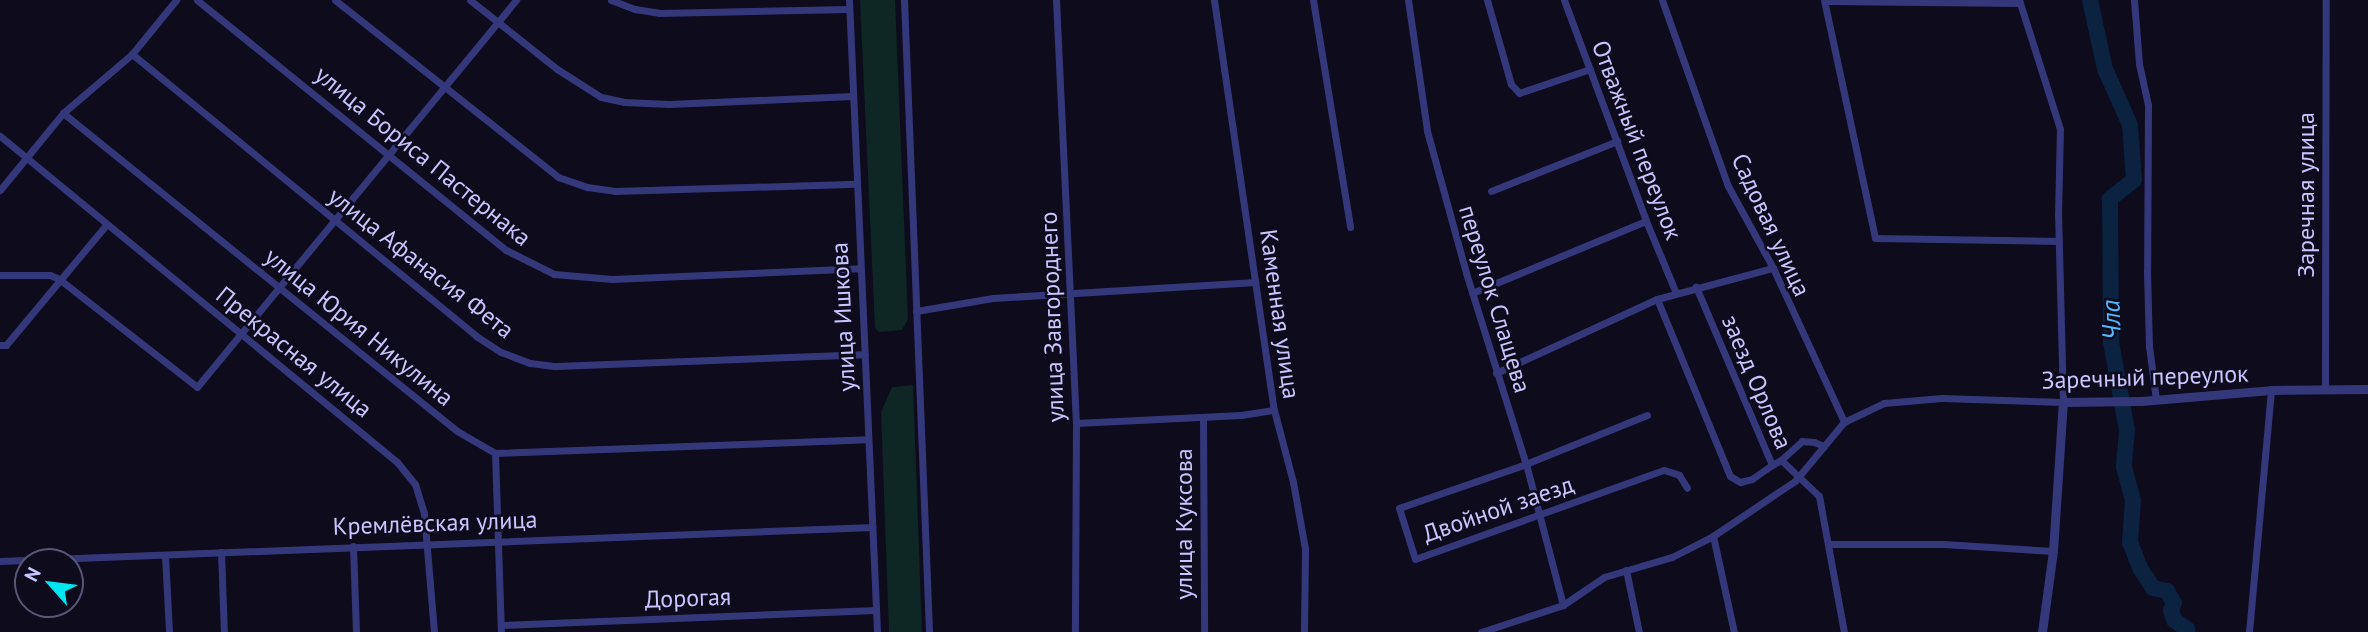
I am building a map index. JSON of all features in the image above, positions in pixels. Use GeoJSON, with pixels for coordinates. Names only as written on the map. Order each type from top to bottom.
{"type":"FeatureCollection","features":[{"type":"Feature","properties":{"kind":"street"},"geometry":{"type":"LineString","coordinates":[[0,190],[62,113],[132,54],[176,0]]}},
{"type":"Feature","properties":{"kind":"street","name":"улица Бориса Пастернака"},"geometry":{"type":"LineString","coordinates":[[197,0],[506,250],[528,264],[554,274],[612,279],[860,268]]}},
{"type":"Feature","properties":{"kind":"street"},"geometry":{"type":"LineString","coordinates":[[335,0],[558,177],[587,187],[644,190],[856,184]]}},
{"type":"Feature","properties":{"kind":"street"},"geometry":{"type":"LineString","coordinates":[[470,0],[579,86],[601,97],[624,102],[669,104],[852,96]]}},
{"type":"Feature","properties":{"kind":"street"},"geometry":{"type":"LineString","coordinates":[[0,275],[50,275],[59,279],[197,387],[516,0]]}},
{"type":"Feature","properties":{"kind":"street"},"geometry":{"type":"LineString","coordinates":[[611,0],[635,9],[659,13],[849,4]]}},
{"type":"Feature","properties":{"kind":"street"},"geometry":{"type":"LineString","coordinates":[[904,0],[929,632]]}},
{"type":"Feature","properties":{"kind":"street","name":"улица Завгороднего"},"geometry":{"type":"LineString","coordinates":[[1056,0],[1076,422],[1074,632]]}},
{"type":"Feature","properties":{"kind":"street","name":"Каменная улица"},"geometry":{"type":"LineString","coordinates":[[1214,0],[1274,411],[1293,482],[1305,549],[1304,632]]}},
{"type":"Feature","properties":{"kind":"street"},"geometry":{"type":"LineString","coordinates":[[1313,0],[1350,227]]}},
{"type":"Feature","properties":{"kind":"street","name":"переулок Слащева"},"geometry":{"type":"LineString","coordinates":[[1408,0],[1427,131],[1472,293],[1541,516],[1563,605]]}},
{"type":"Feature","properties":{"kind":"street"},"geometry":{"type":"LineString","coordinates":[[1487,0],[1511,84],[1519,93],[1590,69]]}},
{"type":"Feature","properties":{"kind":"street","name":"Отважный переулок"},"geometry":{"type":"LineString","coordinates":[[1564,0],[1646,221],[1676,293]]}},
{"type":"Feature","properties":{"kind":"street","name":"Садовая улица"},"geometry":{"type":"LineString","coordinates":[[1662,0],[1728,186],[1773,268],[1844,422]]}},
{"type":"Feature","properties":{"kind":"street"},"geometry":{"type":"LineString","coordinates":[[2134,0],[2139,64],[2148,105],[2149,346],[2156,400]]}},
{"type":"Feature","properties":{"kind":"street","name":"Заречная улица"},"geometry":{"type":"LineString","coordinates":[[2325,390],[2326,0]]}},
{"type":"Feature","properties":{"kind":"street"},"geometry":{"type":"LineString","coordinates":[[2042,632],[2053,551],[2063,402],[2059,241],[2060,129],[2020,1],[1824,1],[1875,238],[2059,241]]}},
{"type":"Feature","properties":{"kind":"street","name":"улица Ишкова"},"geometry":{"type":"LineString","coordinates":[[849,4],[877,632]]}},
{"type":"Feature","properties":{"kind":"street","name":"улица Афанасия Фета"},"geometry":{"type":"LineString","coordinates":[[132,54],[476,336],[501,352],[530,363],[556,366],[864,354]]}},
{"type":"Feature","properties":{"kind":"street","name":"улица Юрия Никулина"},"geometry":{"type":"LineString","coordinates":[[62,113],[457,431],[495,453]]}},
{"type":"Feature","properties":{"kind":"street","name":"Прекрасная улица"},"geometry":{"type":"LineString","coordinates":[[0,136],[397,462],[415,484],[424,513],[434,632]]}},
{"type":"Feature","properties":{"kind":"street"},"geometry":{"type":"LineString","coordinates":[[1491,191],[1617,141]]}},
{"type":"Feature","properties":{"kind":"street"},"geometry":{"type":"LineString","coordinates":[[1472,293],[1646,221]]}},
{"type":"Feature","properties":{"kind":"street"},"geometry":{"type":"LineString","coordinates":[[0,345],[6,345],[106,225]]}},
{"type":"Feature","properties":{"kind":"street"},"geometry":{"type":"LineString","coordinates":[[1496,373],[1657,299],[1773,268]]}},
{"type":"Feature","properties":{"kind":"street"},"geometry":{"type":"LineString","coordinates":[[916,311],[980,299],[1256,282]]}},
{"type":"Feature","properties":{"kind":"street","name":"заезд Орлова"},"geometry":{"type":"LineString","coordinates":[[1657,299],[1730,476],[1740,482],[1772,465],[1696,287]]}},
{"type":"Feature","properties":{"kind":"street","name":"Заречный переулок"},"geometry":{"type":"LineString","coordinates":[[1844,422],[1884,402],[1942,398],[2108,402],[2272,390],[2368,388]]}},
{"type":"Feature","properties":{"kind":"street"},"geometry":{"type":"LineString","coordinates":[[2249,632],[2272,390]]}},
{"type":"Feature","properties":{"kind":"street"},"geometry":{"type":"LineString","coordinates":[[1076,422],[1274,411]]}},
{"type":"Feature","properties":{"kind":"street","name":"Двойной заезд"},"geometry":{"type":"LineString","coordinates":[[1647,415],[1526,464],[1399,508],[1415,559],[1664,470],[1679,475],[1687,488]]}},
{"type":"Feature","properties":{"kind":"street","name":"улица Куксова"},"geometry":{"type":"LineString","coordinates":[[1203,417],[1204,632]]}},
{"type":"Feature","properties":{"kind":"street"},"geometry":{"type":"LineString","coordinates":[[1481,632],[1563,605],[1604,577],[1672,557],[1713,536],[1801,476],[1844,422]]}},
{"type":"Feature","properties":{"kind":"street"},"geometry":{"type":"LineString","coordinates":[[501,628],[495,453],[869,439]]}},
{"type":"Feature","properties":{"kind":"street"},"geometry":{"type":"LineString","coordinates":[[1772,465],[1802,441],[1824,446]]}},
{"type":"Feature","properties":{"kind":"street"},"geometry":{"type":"LineString","coordinates":[[1781,460],[1801,476],[1819,496],[1844,632]]}},
{"type":"Feature","properties":{"kind":"street","name":"Кремлёвская улица"},"geometry":{"type":"LineString","coordinates":[[0,561],[499,539],[872,527]]}},
{"type":"Feature","properties":{"kind":"street"},"geometry":{"type":"LineString","coordinates":[[1713,536],[1734,632]]}},
{"type":"Feature","properties":{"kind":"street"},"geometry":{"type":"LineString","coordinates":[[1829,544],[1944,544],[2053,551]]}},
{"type":"Feature","properties":{"kind":"street"},"geometry":{"type":"LineString","coordinates":[[353,546],[356,632]]}},
{"type":"Feature","properties":{"kind":"street"},"geometry":{"type":"LineString","coordinates":[[221,552],[224,632]]}},
{"type":"Feature","properties":{"kind":"street"},"geometry":{"type":"LineString","coordinates":[[165,555],[169,632]]}},
{"type":"Feature","properties":{"kind":"street"},"geometry":{"type":"LineString","coordinates":[[1626,570],[1639,632]]}},
{"type":"Feature","properties":{"kind":"street","name":"Дорогая"},"geometry":{"type":"LineString","coordinates":[[501,628],[876,610]]}},
{"type":"Feature","properties":{"kind":"green space"},"geometry":{"type":"Polygon","coordinates":[[[860,0],[895,0],[908,319],[902,330],[879,332],[875,328],[860,0]]]}},
{"type":"Feature","properties":{"kind":"green space"},"geometry":{"type":"Polygon","coordinates":[[[913,385],[922,632],[889,632],[881,412],[892,387],[913,385]]]}},
{"type":"Feature","properties":{"kind":"waterway","name":"Чла"},"geometry":{"type":"LineString","coordinates":[[2090,0],[2105,69],[2130,125],[2134,180],[2110,199],[2111,342],[2127,430],[2124,467],[2133,500],[2130,542],[2140,568],[2153,588],[2167,591],[2174,603],[2171,610],[2174,620],[2187,629],[2186,632]]}}]}
